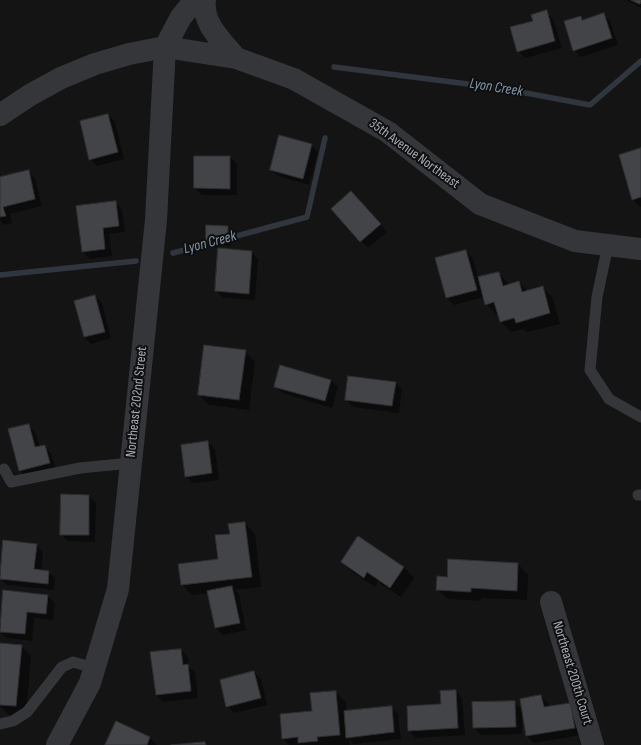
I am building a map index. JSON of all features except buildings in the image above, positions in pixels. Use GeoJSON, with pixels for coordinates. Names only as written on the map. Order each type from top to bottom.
{"type":"FeatureCollection","features":[{"type":"Feature","properties":{"kind":"street"},"geometry":{"type":"LineString","coordinates":[[0,115],[61,78],[95,64],[130,54],[165,47],[181,17],[195,0]]}},
{"type":"Feature","properties":{"kind":"street"},"geometry":{"type":"LineString","coordinates":[[206,0],[204,9],[212,30],[236,58]]}},
{"type":"Feature","properties":{"kind":"street","name":"35th Avenue Northeast"},"geometry":{"type":"LineString","coordinates":[[165,47],[236,58],[294,79],[388,132],[480,204],[575,241],[641,249]]}},
{"type":"Feature","properties":{"kind":"street","name":"Northeast 202nd Street"},"geometry":{"type":"LineString","coordinates":[[56,745],[90,682],[118,589],[156,220],[165,47]]}},
{"type":"Feature","properties":{"kind":"street","name":"Northeast 200th Court"},"geometry":{"type":"LineString","coordinates":[[551,602],[593,745]]}},
{"type":"Feature","properties":{"kind":"lane"},"geometry":{"type":"LineString","coordinates":[[608,245],[597,297],[590,370],[609,398],[641,417]]}},
{"type":"Feature","properties":{"kind":"lane"},"geometry":{"type":"LineString","coordinates":[[4,469],[11,482],[80,468],[131,463]]}},
{"type":"Feature","properties":{"kind":"lane"},"geometry":{"type":"LineString","coordinates":[[0,724],[13,722],[27,712],[62,667],[73,662],[94,668]]}},
{"type":"Feature","properties":{"kind":"waterway","name":"Lyon Creek"},"geometry":{"type":"LineString","coordinates":[[334,67],[499,88],[590,105],[641,61]]}},
{"type":"Feature","properties":{"kind":"waterway","name":"Lyon Creek"},"geometry":{"type":"LineString","coordinates":[[173,253],[307,217],[325,138]]}},
{"type":"Feature","properties":{"kind":"waterway","name":"Lyon Creek"},"geometry":{"type":"LineString","coordinates":[[0,275],[136,261]]}}]}
